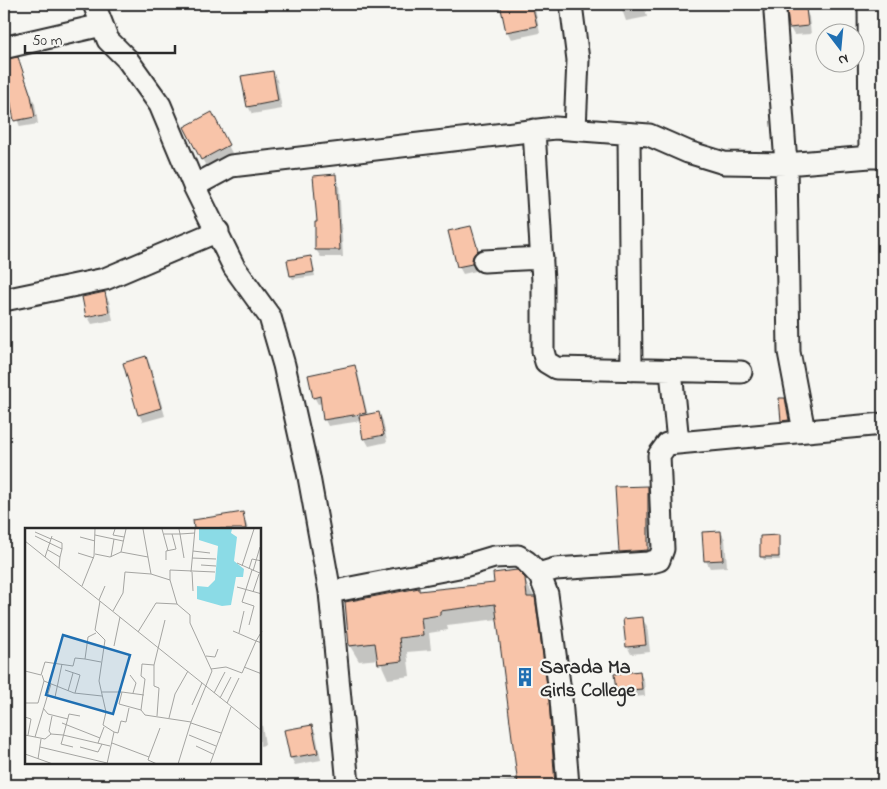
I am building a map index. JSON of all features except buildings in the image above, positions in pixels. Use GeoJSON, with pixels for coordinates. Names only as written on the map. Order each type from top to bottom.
{"type":"FeatureCollection","features":[{"type":"Feature","properties":{"kind":"street"},"geometry":{"type":"LineString","coordinates":[[94,4],[108,40],[127,59],[160,105],[194,186],[218,231],[234,267],[270,317],[284,365],[309,477],[330,592],[348,785]]}},
{"type":"Feature","properties":{"kind":"street"},"geometry":{"type":"LineString","coordinates":[[571,4],[578,60],[575,130]]}},
{"type":"Feature","properties":{"kind":"street"},"geometry":{"type":"LineString","coordinates":[[194,186],[232,166],[555,128],[649,135],[688,152],[724,163],[786,164],[876,157],[869,4]]}},
{"type":"Feature","properties":{"kind":"street"},"geometry":{"type":"LineString","coordinates":[[775,12],[786,164],[789,352],[804,431]]}},
{"type":"Feature","properties":{"kind":"street"},"geometry":{"type":"LineString","coordinates":[[7,47],[102,25]]}},
{"type":"Feature","properties":{"kind":"street"},"geometry":{"type":"LineString","coordinates":[[534,130],[542,258],[543,351],[546,362],[556,368],[740,372]]}},
{"type":"Feature","properties":{"kind":"street"},"geometry":{"type":"LineString","coordinates":[[629,134],[631,370]]}},
{"type":"Feature","properties":{"kind":"street"},"geometry":{"type":"LineString","coordinates":[[4,300],[104,279],[218,231]]}},
{"type":"Feature","properties":{"kind":"street"},"geometry":{"type":"LineString","coordinates":[[484,261],[542,258]]}},
{"type":"Feature","properties":{"kind":"street"},"geometry":{"type":"LineString","coordinates":[[671,371],[678,442]]}},
{"type":"Feature","properties":{"kind":"street"},"geometry":{"type":"LineString","coordinates":[[540,576],[545,572],[555,569],[648,563],[659,560],[663,549],[659,454],[667,444],[883,424]]}},
{"type":"Feature","properties":{"kind":"street"},"geometry":{"type":"LineString","coordinates":[[330,592],[464,566],[494,557],[518,556],[527,562],[540,576],[547,594],[561,699],[568,785]]}},
{"type":"Feature","properties":{"kind":"place","name":"Sarada Ma Girls College"},"geometry":{"type":"Point","coordinates":[525,677]}}]}
